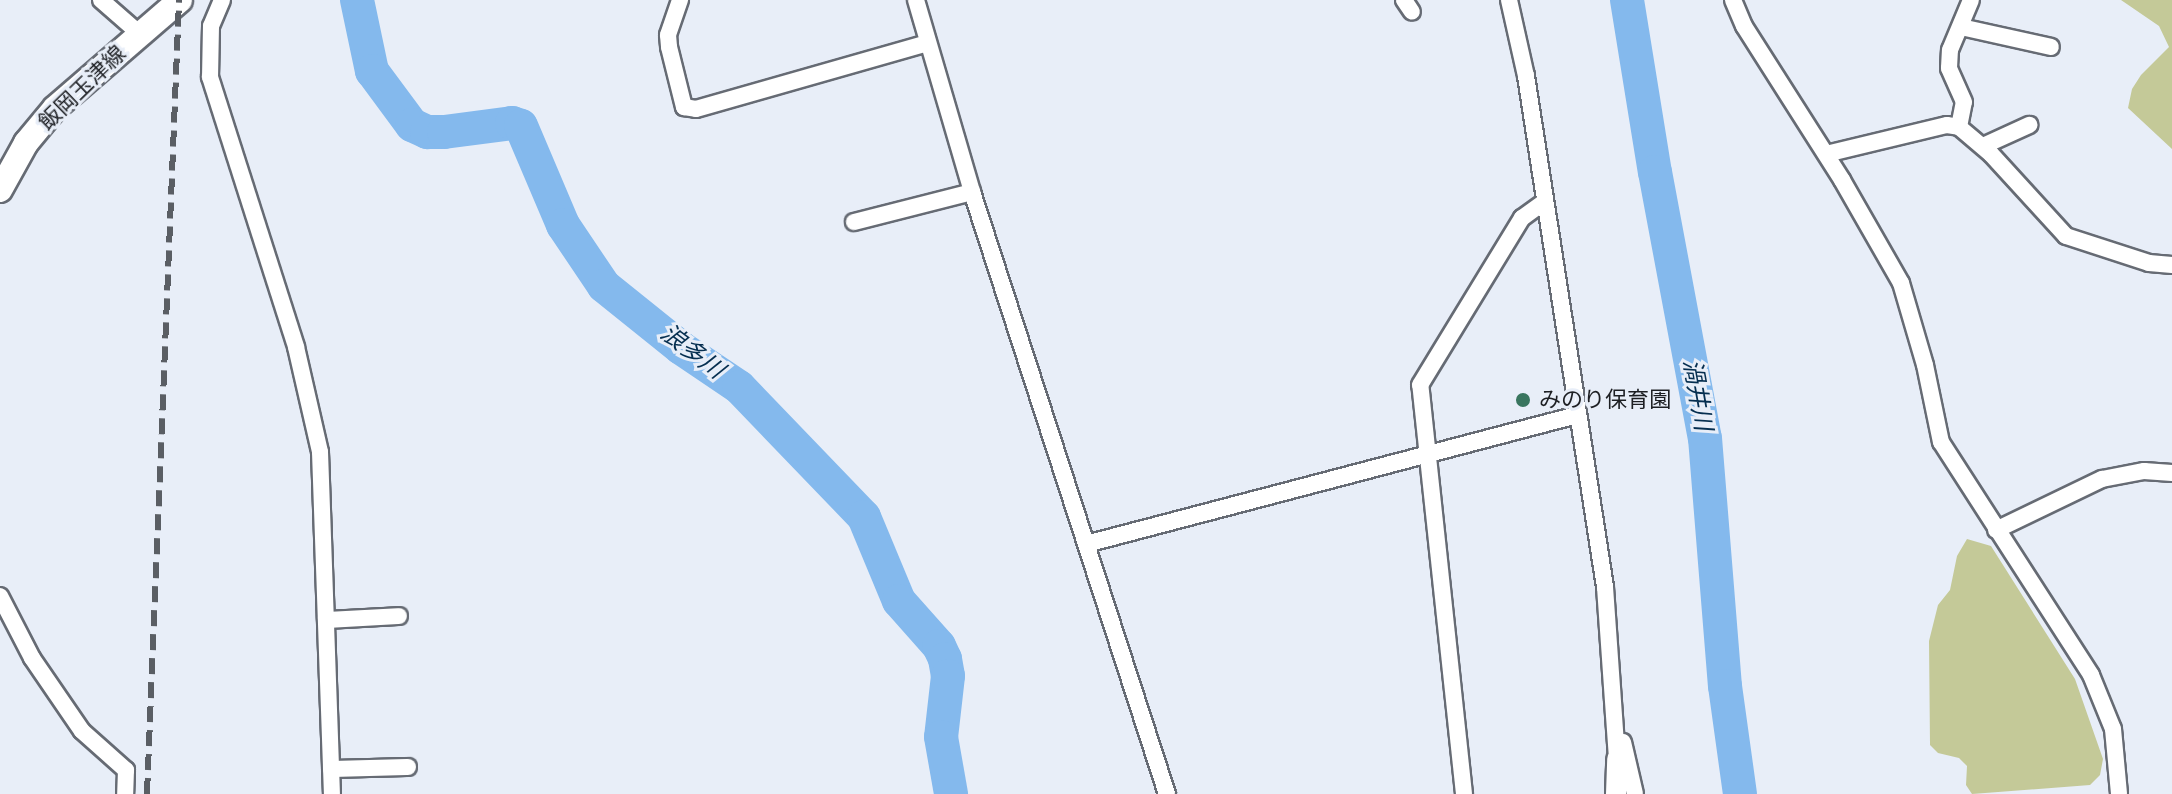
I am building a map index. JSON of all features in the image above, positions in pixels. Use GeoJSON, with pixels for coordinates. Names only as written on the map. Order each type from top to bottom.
{"type":"FeatureCollection","features":[{"type":"Feature","properties":{"kind":"main road","name":"飯岡玉津線"},"geometry":{"type":"LineString","coordinates":[[0,190],[26,143],[55,108],[180,0]]}},
{"type":"Feature","properties":{"kind":"street"},"geometry":{"type":"LineString","coordinates":[[101,0],[140,34]]}},
{"type":"Feature","properties":{"kind":"street"},"geometry":{"type":"LineString","coordinates":[[222,0],[211,26],[210,77],[296,347],[320,452],[332,794]]}},
{"type":"Feature","properties":{"kind":"street"},"geometry":{"type":"LineString","coordinates":[[680,0],[668,35],[684,107],[696,109],[927,43]]}},
{"type":"Feature","properties":{"kind":"street"},"geometry":{"type":"LineString","coordinates":[[916,0],[972,192],[1167,794]]}},
{"type":"Feature","properties":{"kind":"street"},"geometry":{"type":"LineString","coordinates":[[1509,0],[1528,90],[1605,587],[1616,713],[1616,794]]}},
{"type":"Feature","properties":{"kind":"street"},"geometry":{"type":"LineString","coordinates":[[1733,0],[1744,26],[1826,154],[1901,283],[1921,352],[1941,442],[2091,675],[2113,729],[2119,794]]}},
{"type":"Feature","properties":{"kind":"street"},"geometry":{"type":"LineString","coordinates":[[1959,127],[1964,102],[1949,68],[1950,50],[1971,0]]}},
{"type":"Feature","properties":{"kind":"street"},"geometry":{"type":"LineString","coordinates":[[1961,27],[2051,47]]}},
{"type":"Feature","properties":{"kind":"street"},"geometry":{"type":"LineString","coordinates":[[1826,154],[1947,125],[1959,127],[1983,146],[2066,236],[2149,263],[2172,265]]}},
{"type":"Feature","properties":{"kind":"street"},"geometry":{"type":"LineString","coordinates":[[1983,146],[2029,125]]}},
{"type":"Feature","properties":{"kind":"street"},"geometry":{"type":"LineString","coordinates":[[854,222],[972,192]]}},
{"type":"Feature","properties":{"kind":"street"},"geometry":{"type":"LineString","coordinates":[[1464,794],[1420,385],[1522,218],[1544,202]]}},
{"type":"Feature","properties":{"kind":"street"},"geometry":{"type":"LineString","coordinates":[[1086,544],[1577,415]]}},
{"type":"Feature","properties":{"kind":"street"},"geometry":{"type":"LineString","coordinates":[[1996,530],[2102,479],[2144,471],[2172,473]]}},
{"type":"Feature","properties":{"kind":"street"},"geometry":{"type":"LineString","coordinates":[[0,596],[32,658],[82,731],[126,770],[125,794]]}},
{"type":"Feature","properties":{"kind":"street"},"geometry":{"type":"LineString","coordinates":[[326,620],[399,616]]}},
{"type":"Feature","properties":{"kind":"street"},"geometry":{"type":"LineString","coordinates":[[1616,713],[1635,794]]}},
{"type":"Feature","properties":{"kind":"street"},"geometry":{"type":"LineString","coordinates":[[331,769],[408,767]]}},
{"type":"Feature","properties":{"kind":"green space"},"geometry":{"type":"Polygon","coordinates":[[[2121,0],[2172,0],[2172,149],[2128,108],[2132,89],[2141,75],[2169,47],[2159,26],[2121,0]]]}},
{"type":"Feature","properties":{"kind":"green space"},"geometry":{"type":"Polygon","coordinates":[[[1967,539],[1991,546],[2075,679],[2103,759],[2100,775],[2090,785],[1972,794],[1966,785],[1967,766],[1959,758],[1938,753],[1930,745],[1929,641],[1938,605],[1950,590],[1957,556],[1967,539]]]}},
{"type":"Feature","properties":{"kind":"waterway","name":"浪多川"},"geometry":{"type":"LineString","coordinates":[[357,0],[372,71],[412,125],[427,132],[512,123],[521,126],[563,225],[604,286],[681,348],[739,387],[864,517],[899,601],[939,646],[945,659],[948,676],[941,737],[951,794]]}},
{"type":"Feature","properties":{"kind":"waterway","name":"渦井川"},"geometry":{"type":"LineString","coordinates":[[1627,0],[1655,172],[1705,438],[1725,686],[1740,794]]}},
{"type":"Feature","properties":{"kind":"railway"},"geometry":{"type":"LineString","coordinates":[[147,794],[179,0]]}},
{"type":"Feature","properties":{"kind":"place","name":"みのり保育園"},"geometry":{"type":"Point","coordinates":[1523,400]}}]}
